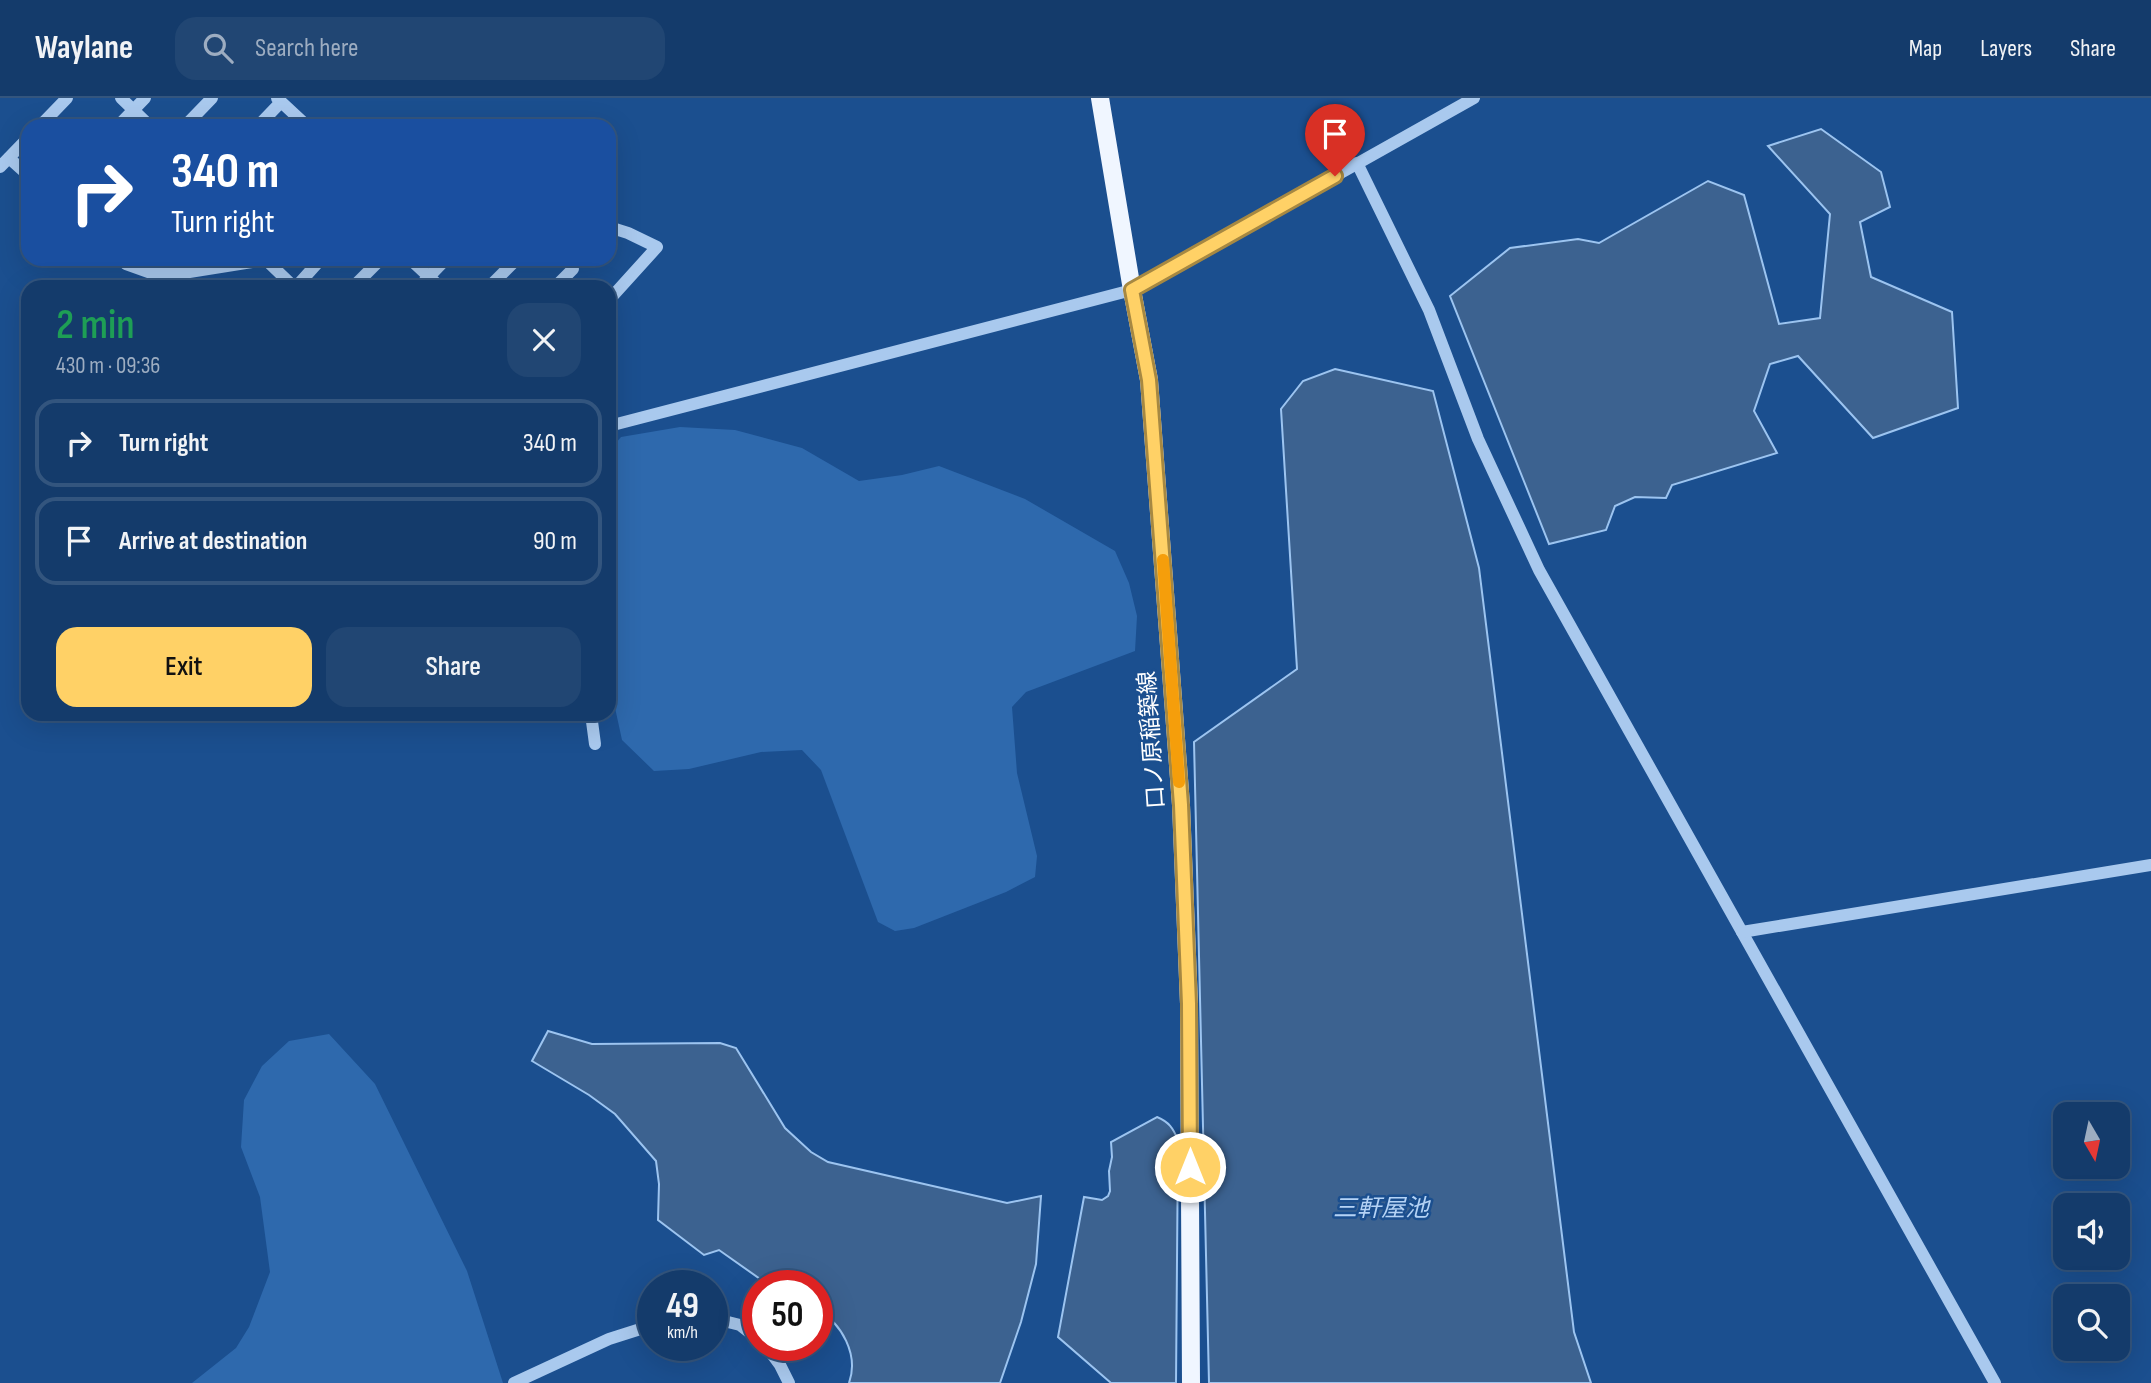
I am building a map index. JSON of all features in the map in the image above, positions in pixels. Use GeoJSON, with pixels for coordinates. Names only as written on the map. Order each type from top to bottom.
{"type":"FeatureCollection","features":[{"type":"Feature","properties":{"kind":"main road","name":"口ノ原稲築線"},"geometry":{"type":"LineString","coordinates":[[1100,98],[1149,380],[1181,805],[1189,1004],[1191,1383]]}},
{"type":"Feature","properties":{"kind":"street"},"geometry":{"type":"LineString","coordinates":[[47,119],[68,98]]}},
{"type":"Feature","properties":{"kind":"street"},"geometry":{"type":"LineString","coordinates":[[121,98],[143,119]]}},
{"type":"Feature","properties":{"kind":"street"},"geometry":{"type":"LineString","coordinates":[[125,119],[145,98]]}},
{"type":"Feature","properties":{"kind":"street"},"geometry":{"type":"LineString","coordinates":[[192,119],[212,98]]}},
{"type":"Feature","properties":{"kind":"street"},"geometry":{"type":"LineString","coordinates":[[616,424],[1132,290],[1474,98]]}},
{"type":"Feature","properties":{"kind":"street"},"geometry":{"type":"LineString","coordinates":[[264,119],[279,100],[299,119]]}},
{"type":"Feature","properties":{"kind":"street"},"geometry":{"type":"LineString","coordinates":[[21,145],[4,162],[21,172]]}},
{"type":"Feature","properties":{"kind":"street"},"geometry":{"type":"LineString","coordinates":[[1357,163],[1429,310],[1478,439],[1538,570],[1995,1383]]}},
{"type":"Feature","properties":{"kind":"street"},"geometry":{"type":"LineString","coordinates":[[616,229],[657,247],[616,292]]}},
{"type":"Feature","properties":{"kind":"street"},"geometry":{"type":"LineString","coordinates":[[137,266],[154,274],[183,273],[227,266]]}},
{"type":"Feature","properties":{"kind":"street"},"geometry":{"type":"LineString","coordinates":[[272,266],[287,280]]}},
{"type":"Feature","properties":{"kind":"street"},"geometry":{"type":"LineString","coordinates":[[301,280],[314,266]]}},
{"type":"Feature","properties":{"kind":"street"},"geometry":{"type":"LineString","coordinates":[[360,280],[374,266]]}},
{"type":"Feature","properties":{"kind":"street"},"geometry":{"type":"LineString","coordinates":[[417,266],[432,280]]}},
{"type":"Feature","properties":{"kind":"street"},"geometry":{"type":"LineString","coordinates":[[426,280],[439,266]]}},
{"type":"Feature","properties":{"kind":"street"},"geometry":{"type":"LineString","coordinates":[[496,280],[510,266]]}},
{"type":"Feature","properties":{"kind":"street"},"geometry":{"type":"LineString","coordinates":[[562,280],[573,269]]}},
{"type":"Feature","properties":{"kind":"street"},"geometry":{"type":"LineString","coordinates":[[592,721],[595,744]]}},
{"type":"Feature","properties":{"kind":"street"},"geometry":{"type":"LineString","coordinates":[[1742,932],[2151,865]]}},
{"type":"Feature","properties":{"kind":"street"},"geometry":{"type":"LineString","coordinates":[[514,1383],[609,1339],[637,1330]]}},
{"type":"Feature","properties":{"kind":"street"},"geometry":{"type":"LineString","coordinates":[[777,1361],[789,1383]]}},
{"type":"Feature","properties":{"kind":"shaded area"},"geometry":{"type":"Polygon","coordinates":[[[680,427],[735,430],[802,448],[859,481],[939,466],[1025,499],[1115,551],[1129,583],[1137,616],[1135,651],[1026,692],[1012,707],[1017,773],[1037,856],[1035,877],[1006,892],[914,928],[895,931],[878,922],[821,770],[802,750],[761,752],[689,769],[654,771],[622,740],[616,712],[616,443],[621,437],[680,427]]]}},
{"type":"Feature","properties":{"kind":"shaded area"},"geometry":{"type":"Polygon","coordinates":[[[329,1034],[375,1084],[467,1271],[503,1383],[192,1383],[236,1348],[249,1327],[270,1272],[260,1197],[241,1147],[244,1100],[262,1066],[289,1041],[329,1034]]]}},
{"type":"Feature","properties":{"kind":"water"},"geometry":{"type":"Polygon","coordinates":[[[1821,129],[1881,172],[1890,207],[1860,222],[1871,277],[1952,312],[1958,408],[1873,438],[1798,356],[1770,364],[1754,411],[1777,453],[1672,485],[1666,498],[1635,497],[1615,506],[1606,530],[1549,544],[1450,296],[1510,248],[1578,239],[1599,243],[1708,181],[1744,195],[1779,324],[1820,318],[1830,214],[1768,146],[1821,129]]]}},
{"type":"Feature","properties":{"kind":"water","name":"三軒屋池"},"geometry":{"type":"Polygon","coordinates":[[[1335,369],[1433,391],[1479,568],[1574,1332],[1591,1383],[1209,1383],[1194,742],[1297,669],[1281,409],[1303,381],[1335,369]]]}},
{"type":"Feature","properties":{"kind":"water"},"geometry":{"type":"Polygon","coordinates":[[[548,1031],[592,1044],[720,1043],[736,1048],[785,1128],[811,1152],[828,1162],[1007,1203],[1041,1196],[1036,1264],[1021,1322],[1000,1383],[849,1383],[852,1372],[850,1351],[841,1331],[833,1322],[833,1270],[747,1270],[719,1250],[704,1255],[658,1220],[659,1184],[656,1161],[615,1114],[532,1061],[548,1031]]]}},
{"type":"Feature","properties":{"kind":"water"},"geometry":{"type":"Polygon","coordinates":[[[1157,1117],[1170,1126],[1178,1140],[1176,1383],[1111,1383],[1058,1337],[1084,1197],[1102,1200],[1108,1196],[1111,1142],[1157,1117]]]}},
{"type":"Feature","properties":{"kind":"slow traffic"},"geometry":{"type":"LineString","coordinates":[[1163,560],[1179,782]]}},
{"type":"Feature","properties":{"kind":"route"},"geometry":{"type":"LineString","coordinates":[[1190,1167],[1189,1004],[1181,805],[1149,380],[1132,290],[1335,176]]}}]}
